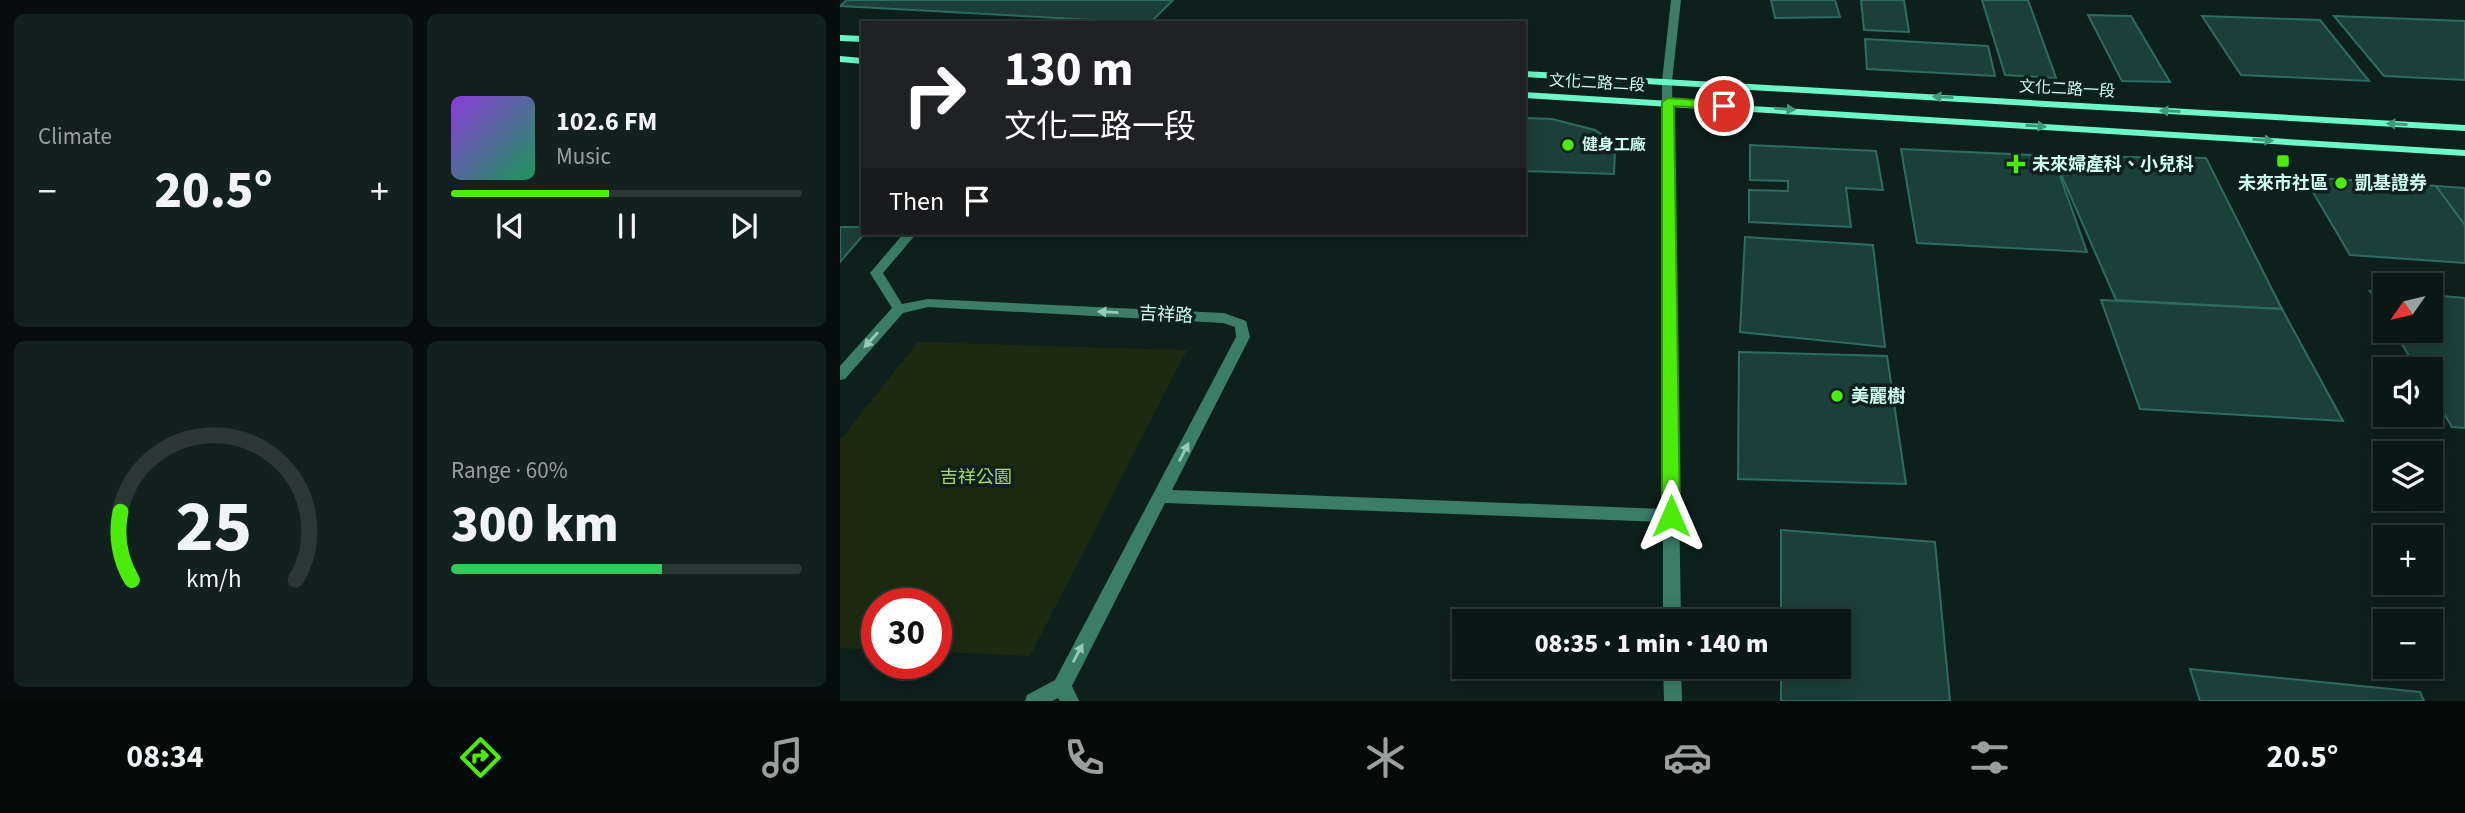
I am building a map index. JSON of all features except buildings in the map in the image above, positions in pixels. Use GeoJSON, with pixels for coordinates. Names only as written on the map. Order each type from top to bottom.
{"type":"FeatureCollection","features":[{"type":"Feature","properties":{"kind":"street"},"geometry":{"type":"LineString","coordinates":[[1672,609],[1667,81],[1676,0]]}},
{"type":"Feature","properties":{"kind":"street"},"geometry":{"type":"LineString","coordinates":[[840,38],[861,39]]}},
{"type":"Feature","properties":{"kind":"street"},"geometry":{"type":"LineString","coordinates":[[840,59],[861,61]]}},
{"type":"Feature","properties":{"kind":"street","name":"文化二路二段"},"geometry":{"type":"LineString","coordinates":[[1526,74],[1667,81]]}},
{"type":"Feature","properties":{"kind":"street","name":"文化二路一段"},"geometry":{"type":"LineString","coordinates":[[1667,81],[2465,128]]}},
{"type":"Feature","properties":{"kind":"street","name":"文化二路二段"},"geometry":{"type":"LineString","coordinates":[[1526,94],[1668,102]]}},
{"type":"Feature","properties":{"kind":"street"},"geometry":{"type":"LineString","coordinates":[[1668,102],[2465,153]]}},
{"type":"Feature","properties":{"kind":"street"},"geometry":{"type":"LineString","coordinates":[[840,375],[899,309],[876,273],[909,235]]}},
{"type":"Feature","properties":{"kind":"street","name":"吉祥路"},"geometry":{"type":"LineString","coordinates":[[899,309],[928,303],[1224,318],[1241,324],[1243,337],[1066,694],[1034,701]]}},
{"type":"Feature","properties":{"kind":"street"},"geometry":{"type":"LineString","coordinates":[[1162,496],[1671,516]]}},
{"type":"Feature","properties":{"kind":"street"},"geometry":{"type":"LineString","coordinates":[[1672,679],[1673,701]]}},
{"type":"Feature","properties":{"kind":"green space","name":"吉祥公園"},"geometry":{"type":"Polygon","coordinates":[[[918,342],[1187,350],[1030,656],[952,653],[952,588],[861,588],[861,649],[840,648],[840,440],[918,342]]]}},
{"type":"Feature","properties":{"kind":"place","name":"健身工廠"},"geometry":{"type":"Point","coordinates":[1568,145]}},
{"type":"Feature","properties":{"kind":"place","name":"未來市社區"},"geometry":{"type":"Point","coordinates":[2283,161]}},
{"type":"Feature","properties":{"kind":"place","name":"未來婦產科、小兒科"},"geometry":{"type":"Point","coordinates":[2016,164]}},
{"type":"Feature","properties":{"kind":"place","name":"凱基證券"},"geometry":{"type":"Point","coordinates":[2341,183]}},
{"type":"Feature","properties":{"kind":"place","name":"美麗樹"},"geometry":{"type":"Point","coordinates":[1837,396]}},
{"type":"Feature","properties":{"kind":"route"},"geometry":{"type":"LineString","coordinates":[[1671,516],[1668,102],[1724,106]]}}]}
